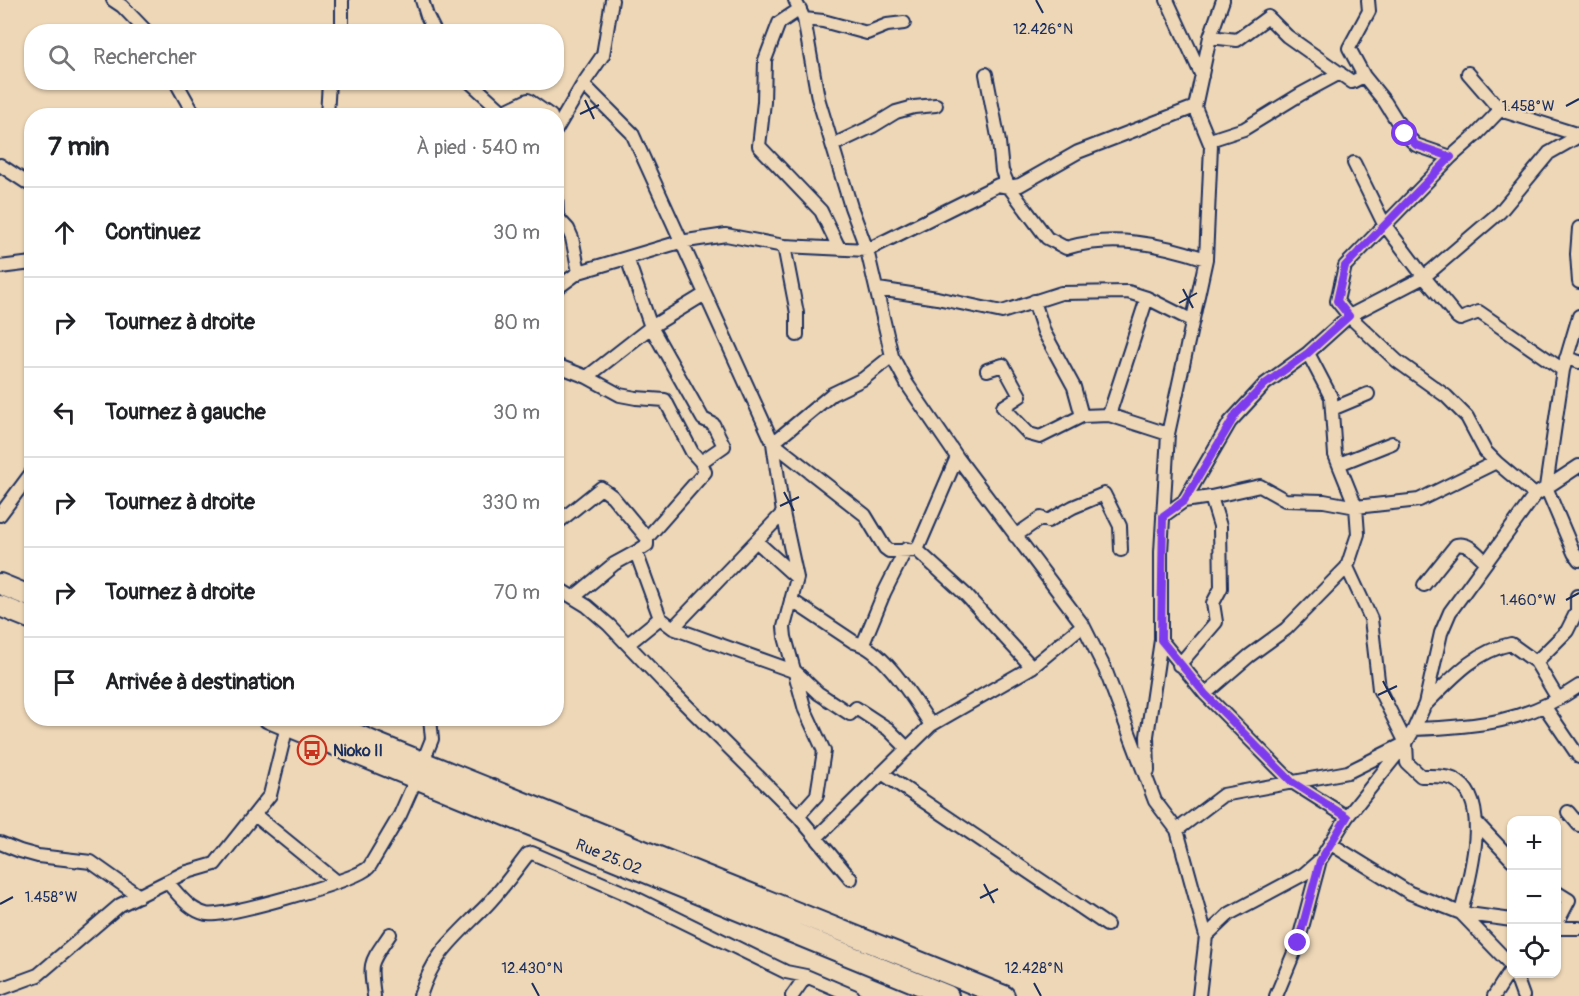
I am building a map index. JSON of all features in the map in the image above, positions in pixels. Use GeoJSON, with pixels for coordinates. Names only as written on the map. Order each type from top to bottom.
{"type":"FeatureCollection","features":[{"type":"Feature","properties":{"kind":"main road"},"geometry":{"type":"LineString","coordinates":[[0,584],[24,594]]}},
{"type":"Feature","properties":{"kind":"main road"},"geometry":{"type":"LineString","coordinates":[[0,606],[24,616]]}},
{"type":"Feature","properties":{"kind":"main road","name":"Rue 25.02"},"geometry":{"type":"LineString","coordinates":[[287,726],[420,770],[948,996]]}},
{"type":"Feature","properties":{"kind":"main road"},"geometry":{"type":"LineString","coordinates":[[335,726],[420,770],[1004,996]]}},
{"type":"Feature","properties":{"kind":"street"},"geometry":{"type":"LineString","coordinates":[[113,0],[139,24]]}},
{"type":"Feature","properties":{"kind":"street"},"geometry":{"type":"LineString","coordinates":[[342,0],[342,24]]}},
{"type":"Feature","properties":{"kind":"street"},"geometry":{"type":"LineString","coordinates":[[422,0],[431,24]]}},
{"type":"Feature","properties":{"kind":"street"},"geometry":{"type":"LineString","coordinates":[[564,111],[605,49],[612,0]]}},
{"type":"Feature","properties":{"kind":"street"},"geometry":{"type":"LineString","coordinates":[[1167,0],[1202,76]]}},
{"type":"Feature","properties":{"kind":"street"},"geometry":{"type":"LineString","coordinates":[[1148,782],[1147,736],[1161,640],[1163,516],[1168,434],[1206,259],[1211,146],[1195,107],[1210,37],[1223,0]]}},
{"type":"Feature","properties":{"kind":"street"},"geometry":{"type":"LineString","coordinates":[[1368,0],[1369,11],[1349,48],[1364,76],[1385,102],[1405,134],[1416,145],[1451,157]]}},
{"type":"Feature","properties":{"kind":"street"},"geometry":{"type":"LineString","coordinates":[[800,9],[823,21],[867,33],[887,25],[904,23]]}},
{"type":"Feature","properties":{"kind":"street"},"geometry":{"type":"LineString","coordinates":[[800,9],[818,98],[867,250],[892,356],[907,384],[957,457],[1083,625],[1105,669],[1155,801],[1177,830],[1206,936],[1198,996]]}},
{"type":"Feature","properties":{"kind":"street"},"geometry":{"type":"LineString","coordinates":[[800,9],[779,23],[765,60],[764,102],[759,146],[821,211],[839,248]]}},
{"type":"Feature","properties":{"kind":"street"},"geometry":{"type":"LineString","coordinates":[[1210,37],[1237,40],[1268,17],[1287,36],[1352,82],[1364,76]]}},
{"type":"Feature","properties":{"kind":"street"},"geometry":{"type":"LineString","coordinates":[[1468,73],[1500,110],[1579,136]]}},
{"type":"Feature","properties":{"kind":"street"},"geometry":{"type":"LineString","coordinates":[[986,74],[1002,171],[1009,187],[1047,238],[1066,248],[1086,243],[1139,243],[1168,247],[1206,259]]}},
{"type":"Feature","properties":{"kind":"street"},"geometry":{"type":"LineString","coordinates":[[1210,140],[1244,129],[1301,94],[1340,74]]}},
{"type":"Feature","properties":{"kind":"street"},"geometry":{"type":"LineString","coordinates":[[583,84],[632,133],[773,443],[783,513],[797,578],[784,627],[805,710],[824,751],[817,795],[798,816]]}},
{"type":"Feature","properties":{"kind":"street"},"geometry":{"type":"LineString","coordinates":[[180,90],[191,108]]}},
{"type":"Feature","properties":{"kind":"street"},"geometry":{"type":"LineString","coordinates":[[327,108],[329,90]]}},
{"type":"Feature","properties":{"kind":"street"},"geometry":{"type":"LineString","coordinates":[[479,90],[499,108]]}},
{"type":"Feature","properties":{"kind":"street"},"geometry":{"type":"LineString","coordinates":[[511,108],[528,100],[538,108]]}},
{"type":"Feature","properties":{"kind":"street"},"geometry":{"type":"LineString","coordinates":[[833,145],[896,112],[914,107],[936,105]]}},
{"type":"Feature","properties":{"kind":"street"},"geometry":{"type":"LineString","coordinates":[[564,283],[579,273],[680,242],[726,235],[784,246],[867,250],[998,185],[1009,187],[1028,182],[1078,152],[1195,107]]}},
{"type":"Feature","properties":{"kind":"street"},"geometry":{"type":"LineString","coordinates":[[1500,110],[1384,224],[1345,266],[1337,301],[1349,316],[1397,361],[1446,396],[1467,417],[1485,451],[1535,495]]}},
{"type":"Feature","properties":{"kind":"street"},"geometry":{"type":"LineString","coordinates":[[1163,516],[1184,501],[1236,414],[1265,384],[1308,353],[1349,316],[1424,277],[1500,212],[1549,153],[1579,136]]}},
{"type":"Feature","properties":{"kind":"street"},"geometry":{"type":"LineString","coordinates":[[1354,163],[1384,224],[1457,317],[1460,319],[1479,312],[1564,364],[1579,362]]}},
{"type":"Feature","properties":{"kind":"street"},"geometry":{"type":"LineString","coordinates":[[0,165],[24,181]]}},
{"type":"Feature","properties":{"kind":"street"},"geometry":{"type":"LineString","coordinates":[[564,225],[572,238],[579,273]]}},
{"type":"Feature","properties":{"kind":"street"},"geometry":{"type":"LineString","coordinates":[[1579,228],[1577,254],[1579,282]]}},
{"type":"Feature","properties":{"kind":"street"},"geometry":{"type":"LineString","coordinates":[[784,246],[797,313],[796,336]]}},
{"type":"Feature","properties":{"kind":"street"},"geometry":{"type":"LineString","coordinates":[[627,258],[651,327],[702,419],[713,424],[724,446],[701,462]]}},
{"type":"Feature","properties":{"kind":"street"},"geometry":{"type":"LineString","coordinates":[[0,267],[24,264]]}},
{"type":"Feature","properties":{"kind":"street"},"geometry":{"type":"LineString","coordinates":[[878,290],[937,298],[1002,312],[1061,293],[1120,292],[1147,298],[1193,321]]}},
{"type":"Feature","properties":{"kind":"street"},"geometry":{"type":"LineString","coordinates":[[587,377],[651,327],[705,294]]}},
{"type":"Feature","properties":{"kind":"street"},"geometry":{"type":"LineString","coordinates":[[1109,415],[1147,298]]}},
{"type":"Feature","properties":{"kind":"street"},"geometry":{"type":"LineString","coordinates":[[1034,302],[1044,332],[1074,387],[1082,416]]}},
{"type":"Feature","properties":{"kind":"street"},"geometry":{"type":"LineString","coordinates":[[1579,316],[1564,364],[1546,487],[1579,560]]}},
{"type":"Feature","properties":{"kind":"street"},"geometry":{"type":"LineString","coordinates":[[1205,694],[1286,628],[1347,567],[1358,534],[1356,507],[1335,455],[1331,397],[1308,353]]}},
{"type":"Feature","properties":{"kind":"street"},"geometry":{"type":"LineString","coordinates":[[773,443],[832,394],[862,379],[892,356]]}},
{"type":"Feature","properties":{"kind":"street"},"geometry":{"type":"LineString","coordinates":[[987,370],[1003,365],[1020,396],[1003,407],[1029,434],[1034,436],[1040,437],[1082,416],[1109,415],[1168,434]]}},
{"type":"Feature","properties":{"kind":"street"},"geometry":{"type":"LineString","coordinates":[[564,368],[620,394],[636,398],[665,400],[705,472],[647,538],[646,544],[614,564],[574,597]]}},
{"type":"Feature","properties":{"kind":"street"},"geometry":{"type":"LineString","coordinates":[[1332,409],[1368,394]]}},
{"type":"Feature","properties":{"kind":"street"},"geometry":{"type":"LineString","coordinates":[[773,443],[865,515],[885,548],[889,551],[912,549],[966,595],[1032,667]]}},
{"type":"Feature","properties":{"kind":"street"},"geometry":{"type":"LineString","coordinates":[[1339,464],[1392,443]]}},
{"type":"Feature","properties":{"kind":"street"},"geometry":{"type":"LineString","coordinates":[[863,644],[884,593],[912,549],[957,457]]}},
{"type":"Feature","properties":{"kind":"street"},"geometry":{"type":"LineString","coordinates":[[1184,501],[1260,486],[1285,500],[1324,501],[1356,507],[1419,500],[1496,462]]}},
{"type":"Feature","properties":{"kind":"street"},"geometry":{"type":"LineString","coordinates":[[1276,996],[1298,943],[1320,861],[1347,817],[1406,743],[1414,729],[1425,704],[1441,633],[1450,612],[1535,495],[1579,466]]}},
{"type":"Feature","properties":{"kind":"street"},"geometry":{"type":"LineString","coordinates":[[0,515],[24,482]]}},
{"type":"Feature","properties":{"kind":"street"},"geometry":{"type":"LineString","coordinates":[[564,517],[600,488],[612,496],[647,538]]}},
{"type":"Feature","properties":{"kind":"street"},"geometry":{"type":"LineString","coordinates":[[1015,536],[1041,518],[1048,521],[1104,494],[1120,526],[1121,550]]}},
{"type":"Feature","properties":{"kind":"street"},"geometry":{"type":"LineString","coordinates":[[1179,665],[1216,622],[1213,603],[1221,588],[1220,526],[1211,497]]}},
{"type":"Feature","properties":{"kind":"street"},"geometry":{"type":"LineString","coordinates":[[673,628],[783,513]]}},
{"type":"Feature","properties":{"kind":"street"},"geometry":{"type":"LineString","coordinates":[[756,541],[797,578]]}},
{"type":"Feature","properties":{"kind":"street"},"geometry":{"type":"LineString","coordinates":[[1424,585],[1456,545],[1470,547],[1486,562]]}},
{"type":"Feature","properties":{"kind":"street"},"geometry":{"type":"LineString","coordinates":[[636,552],[660,618],[673,628],[796,672],[818,693],[850,714],[856,708],[888,729],[907,748]]}},
{"type":"Feature","properties":{"kind":"street"},"geometry":{"type":"LineString","coordinates":[[1347,567],[1372,624],[1379,689],[1406,743],[1407,763],[1421,776],[1452,778],[1464,786],[1474,805],[1477,823],[1461,914]]}},
{"type":"Feature","properties":{"kind":"street"},"geometry":{"type":"LineString","coordinates":[[564,592],[599,615],[670,690],[798,816],[851,879]]}},
{"type":"Feature","properties":{"kind":"street"},"geometry":{"type":"LineString","coordinates":[[1536,662],[1567,631],[1577,611],[1577,596]]}},
{"type":"Feature","properties":{"kind":"street"},"geometry":{"type":"LineString","coordinates":[[791,600],[854,642],[863,644],[898,675],[931,724]]}},
{"type":"Feature","properties":{"kind":"street"},"geometry":{"type":"LineString","coordinates":[[628,644],[660,618]]}},
{"type":"Feature","properties":{"kind":"street"},"geometry":{"type":"LineString","coordinates":[[816,838],[931,724],[1032,667],[1083,625]]}},
{"type":"Feature","properties":{"kind":"street"},"geometry":{"type":"LineString","coordinates":[[1161,640],[1179,665],[1205,694],[1292,782],[1347,817]]}},
{"type":"Feature","properties":{"kind":"street"},"geometry":{"type":"LineString","coordinates":[[1425,704],[1464,666],[1478,657],[1507,645],[1516,646],[1536,662],[1558,699]]}},
{"type":"Feature","properties":{"kind":"street"},"geometry":{"type":"LineString","coordinates":[[1414,729],[1461,727],[1521,716],[1545,707],[1579,686]]}},
{"type":"Feature","properties":{"kind":"street"},"geometry":{"type":"LineString","coordinates":[[1545,707],[1579,757]]}},
{"type":"Feature","properties":{"kind":"street"},"geometry":{"type":"LineString","coordinates":[[3,991],[38,975],[120,905],[184,873],[215,864],[270,795],[287,726]]}},
{"type":"Feature","properties":{"kind":"street"},"geometry":{"type":"LineString","coordinates":[[168,882],[190,907],[209,915],[248,909],[359,873],[371,864],[400,815],[432,739],[431,726]]}},
{"type":"Feature","properties":{"kind":"street"},"geometry":{"type":"LineString","coordinates":[[1177,830],[1223,795],[1348,772],[1406,743]]}},
{"type":"Feature","properties":{"kind":"street"},"geometry":{"type":"LineString","coordinates":[[882,773],[1107,925]]}},
{"type":"Feature","properties":{"kind":"street"},"geometry":{"type":"LineString","coordinates":[[1568,812],[1579,825]]}},
{"type":"Feature","properties":{"kind":"street"},"geometry":{"type":"LineString","coordinates":[[255,815],[336,881]]}},
{"type":"Feature","properties":{"kind":"street"},"geometry":{"type":"LineString","coordinates":[[1477,823],[1507,855]]}},
{"type":"Feature","properties":{"kind":"street"},"geometry":{"type":"LineString","coordinates":[[0,843],[38,856],[91,862],[139,896]]}},
{"type":"Feature","properties":{"kind":"street"},"geometry":{"type":"LineString","coordinates":[[1331,844],[1410,893],[1461,914],[1507,919]]}},
{"type":"Feature","properties":{"kind":"street"},"geometry":{"type":"LineString","coordinates":[[420,996],[427,975],[444,948],[481,911],[528,854],[532,853],[627,894],[786,972],[806,976],[853,996]]}},
{"type":"Feature","properties":{"kind":"street"},"geometry":{"type":"LineString","coordinates":[[1206,936],[1229,914],[1304,874],[1320,861]]}},
{"type":"Feature","properties":{"kind":"street"},"geometry":{"type":"LineString","coordinates":[[1561,895],[1569,900],[1561,917]]}},
{"type":"Feature","properties":{"kind":"street"},"geometry":{"type":"LineString","coordinates":[[1461,914],[1507,962]]}},
{"type":"Feature","properties":{"kind":"street"},"geometry":{"type":"LineString","coordinates":[[1561,926],[1579,928]]}},
{"type":"Feature","properties":{"kind":"street"},"geometry":{"type":"LineString","coordinates":[[374,996],[371,962],[390,934]]}},
{"type":"Feature","properties":{"kind":"street"},"geometry":{"type":"LineString","coordinates":[[1494,996],[1507,975]]}},
{"type":"Feature","properties":{"kind":"street"},"geometry":{"type":"LineString","coordinates":[[792,996],[806,976]]}},
{"type":"Feature","properties":{"kind":"street"},"geometry":{"type":"LineString","coordinates":[[1516,978],[1523,996]]}},
{"type":"Feature","properties":{"kind":"place","name":"Nioko II"},"geometry":{"type":"Point","coordinates":[312,750]}},
{"type":"Feature","properties":{"kind":"route"},"geometry":{"type":"LineString","coordinates":[[1298,943],[1320,861],[1347,817],[1292,782],[1205,694],[1179,665],[1161,640],[1163,516],[1184,501],[1236,414],[1265,384],[1308,353],[1349,316],[1337,301],[1345,266],[1451,157],[1416,145],[1405,134]]}}]}
